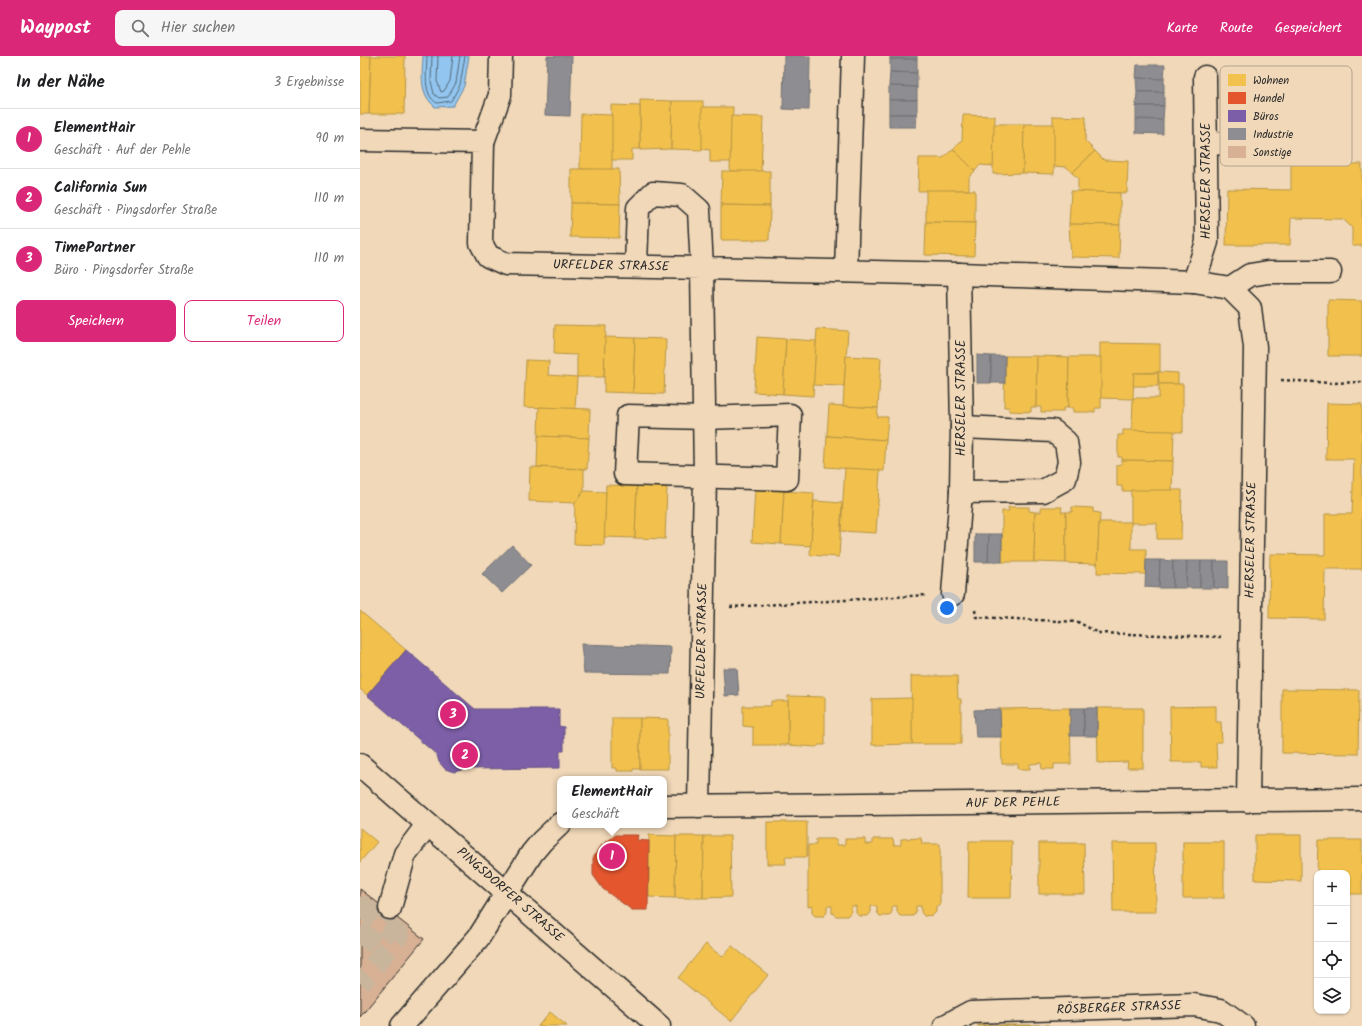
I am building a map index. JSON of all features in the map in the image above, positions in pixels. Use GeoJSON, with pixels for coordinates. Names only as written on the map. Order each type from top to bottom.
{"type":"FeatureCollection","features":[{"type":"Feature","properties":{"kind":"street","name":"URFELDER STRASSE"},"geometry":{"type":"LineString","coordinates":[[501,56],[500,95],[484,142],[481,243],[488,256],[506,264],[702,268],[705,477],[700,806]]}},
{"type":"Feature","properties":{"kind":"street"},"geometry":{"type":"LineString","coordinates":[[846,271],[854,56]]}},
{"type":"Feature","properties":{"kind":"street","name":"HERSELER STRASSE"},"geometry":{"type":"LineString","coordinates":[[1194,282],[1207,242],[1205,77]]}},
{"type":"Feature","properties":{"kind":"street"},"geometry":{"type":"LineString","coordinates":[[360,140],[484,142]]}},
{"type":"Feature","properties":{"kind":"street"},"geometry":{"type":"LineString","coordinates":[[1206,143],[1220,143]]}},
{"type":"Feature","properties":{"kind":"street"},"geometry":{"type":"LineString","coordinates":[[636,266],[638,208],[653,193],[682,195],[699,210],[702,268],[959,274],[1194,282],[1230,288],[1250,275],[1268,272],[1330,272]]}},
{"type":"Feature","properties":{"kind":"street","name":"HERSELER STRASSE"},"geometry":{"type":"LineString","coordinates":[[953,594],[961,492],[962,427],[959,274]]}},
{"type":"Feature","properties":{"kind":"street","name":"HERSELER STRASSE"},"geometry":{"type":"LineString","coordinates":[[1230,288],[1250,308],[1255,347],[1248,801]]}},
{"type":"Feature","properties":{"kind":"street"},"geometry":{"type":"LineString","coordinates":[[790,415],[787,479],[625,474],[628,416],[705,418],[790,415]]}},
{"type":"Feature","properties":{"kind":"street"},"geometry":{"type":"LineString","coordinates":[[961,492],[1043,491],[1065,479],[1069,462],[1066,442],[1053,431],[962,427]]}},
{"type":"Feature","properties":{"kind":"street","name":"PINGSDORFER STRASSE"},"geometry":{"type":"LineString","coordinates":[[360,765],[427,825],[544,924],[659,1026]]}},
{"type":"Feature","properties":{"kind":"street","name":"AUF DER PEHLE"},"geometry":{"type":"LineString","coordinates":[[667,806],[1362,799]]}},
{"type":"Feature","properties":{"kind":"street"},"geometry":{"type":"LineString","coordinates":[[390,908],[404,854],[427,825]]}},
{"type":"Feature","properties":{"kind":"street"},"geometry":{"type":"LineString","coordinates":[[402,1026],[479,937],[532,853],[557,827]]}},
{"type":"Feature","properties":{"kind":"street","name":"RÖSBERGER STRASSE"},"geometry":{"type":"LineString","coordinates":[[945,1026],[971,1012],[1194,1005],[1221,1010],[1243,1026]]}},
{"type":"Feature","properties":{"kind":"path"},"geometry":{"type":"LineString","coordinates":[[1254,378],[1332,383],[1362,382]]}},
{"type":"Feature","properties":{"kind":"path"},"geometry":{"type":"LineString","coordinates":[[702,609],[953,594],[972,595],[976,617],[1078,622],[1098,633],[1250,638]]}},
{"type":"Feature","properties":{"kind":"water"},"geometry":{"type":"Polygon","coordinates":[[[423,56],[469,56],[464,86],[453,106],[435,107],[426,96],[423,84],[423,56]]]}},
{"type":"Feature","properties":{"kind":"building: Wohnen"},"geometry":{"type":"Polygon","coordinates":[[[360,56],[371,56],[369,114],[360,114],[360,56]]]}},
{"type":"Feature","properties":{"kind":"building: Wohnen"},"geometry":{"type":"Polygon","coordinates":[[[371,56],[405,56],[404,114],[369,114],[371,56]]]}},
{"type":"Feature","properties":{"kind":"building: Wohnen"},"geometry":{"type":"Polygon","coordinates":[[[640,100],[672,101],[671,149],[640,150],[640,100]]]}},
{"type":"Feature","properties":{"kind":"building: Wohnen"},"geometry":{"type":"Polygon","coordinates":[[[672,101],[703,101],[703,150],[671,149],[672,101]]]}},
{"type":"Feature","properties":{"kind":"building: Wohnen"},"geometry":{"type":"Polygon","coordinates":[[[611,105],[640,106],[640,149],[632,149],[632,160],[611,160],[611,105]]]}},
{"type":"Feature","properties":{"kind":"building: Wohnen"},"geometry":{"type":"Polygon","coordinates":[[[702,107],[733,107],[731,162],[710,162],[710,150],[702,149],[702,107]]]}},
{"type":"Feature","properties":{"kind":"building: Wohnen"},"geometry":{"type":"Polygon","coordinates":[[[581,114],[612,115],[612,170],[580,169],[581,114]]]}},
{"type":"Feature","properties":{"kind":"building: Wohnen"},"geometry":{"type":"Polygon","coordinates":[[[963,115],[995,116],[994,166],[980,165],[975,171],[953,149],[962,140],[963,115]]]}},
{"type":"Feature","properties":{"kind":"building: Wohnen"},"geometry":{"type":"Polygon","coordinates":[[[731,116],[763,117],[761,172],[730,171],[731,116]]]}},
{"type":"Feature","properties":{"kind":"building: Wohnen"},"geometry":{"type":"Polygon","coordinates":[[[1053,116],[1086,117],[1085,141],[1095,151],[1072,173],[1067,167],[1053,166],[1053,116]]]}},
{"type":"Feature","properties":{"kind":"building: Wohnen"},"geometry":{"type":"Polygon","coordinates":[[[994,124],[1024,124],[1023,173],[993,174],[994,124]]]}},
{"type":"Feature","properties":{"kind":"building: Wohnen"},"geometry":{"type":"Polygon","coordinates":[[[1024,124],[1054,124],[1054,174],[1023,173],[1024,124]]]}},
{"type":"Feature","properties":{"kind":"building: Wohnen"},"geometry":{"type":"Polygon","coordinates":[[[953,149],[975,171],[969,177],[969,190],[918,191],[919,158],[943,158],[953,149]]]}},
{"type":"Feature","properties":{"kind":"building: Wohnen"},"geometry":{"type":"Polygon","coordinates":[[[1095,151],[1104,160],[1128,161],[1127,193],[1078,192],[1078,178],[1072,173],[1095,151]]]}},
{"type":"Feature","properties":{"kind":"building: Wohnen"},"geometry":{"type":"Polygon","coordinates":[[[1352,164],[1362,164],[1362,246],[1352,246],[1352,228],[1343,219],[1291,218],[1290,245],[1226,245],[1227,189],[1291,190],[1291,166],[1352,166],[1352,164]]]}},
{"type":"Feature","properties":{"kind":"building: Wohnen"},"geometry":{"type":"Polygon","coordinates":[[[571,169],[619,169],[620,204],[571,203],[571,169]]]}},
{"type":"Feature","properties":{"kind":"building: Wohnen"},"geometry":{"type":"Polygon","coordinates":[[[722,171],[770,171],[770,206],[721,205],[722,171]]]}},
{"type":"Feature","properties":{"kind":"building: Wohnen"},"geometry":{"type":"Polygon","coordinates":[[[926,190],[975,190],[975,223],[926,222],[926,190]]]}},
{"type":"Feature","properties":{"kind":"building: Wohnen"},"geometry":{"type":"Polygon","coordinates":[[[1071,191],[1120,193],[1120,225],[1069,224],[1071,191]]]}},
{"type":"Feature","properties":{"kind":"building: Wohnen"},"geometry":{"type":"Polygon","coordinates":[[[571,203],[620,204],[619,238],[570,237],[571,203]]]}},
{"type":"Feature","properties":{"kind":"building: Wohnen"},"geometry":{"type":"Polygon","coordinates":[[[721,205],[770,206],[769,240],[721,240],[721,205]]]}},
{"type":"Feature","properties":{"kind":"building: Wohnen"},"geometry":{"type":"Polygon","coordinates":[[[926,222],[975,223],[974,256],[925,255],[926,222]]]}},
{"type":"Feature","properties":{"kind":"building: Wohnen"},"geometry":{"type":"Polygon","coordinates":[[[1069,224],[1120,225],[1119,258],[1071,257],[1069,224]]]}},
{"type":"Feature","properties":{"kind":"building: Wohnen"},"geometry":{"type":"Polygon","coordinates":[[[1328,300],[1362,301],[1362,356],[1328,356],[1328,300]]]}},
{"type":"Feature","properties":{"kind":"building: Wohnen"},"geometry":{"type":"Polygon","coordinates":[[[555,325],[606,326],[604,377],[577,377],[577,355],[554,354],[555,325]]]}},
{"type":"Feature","properties":{"kind":"building: Wohnen"},"geometry":{"type":"Polygon","coordinates":[[[817,329],[848,331],[844,386],[813,385],[817,329]]]}},
{"type":"Feature","properties":{"kind":"building: Wohnen"},"geometry":{"type":"Polygon","coordinates":[[[605,337],[635,338],[633,393],[604,392],[605,337]]]}},
{"type":"Feature","properties":{"kind":"building: Wohnen"},"geometry":{"type":"Polygon","coordinates":[[[757,337],[786,339],[783,394],[754,392],[757,337]]]}},
{"type":"Feature","properties":{"kind":"building: Wohnen"},"geometry":{"type":"Polygon","coordinates":[[[635,338],[666,339],[664,394],[633,393],[635,338]]]}},
{"type":"Feature","properties":{"kind":"building: Wohnen"},"geometry":{"type":"Polygon","coordinates":[[[786,339],[816,341],[813,396],[783,394],[786,339]]]}},
{"type":"Feature","properties":{"kind":"building: Wohnen"},"geometry":{"type":"Polygon","coordinates":[[[1100,343],[1160,344],[1160,372],[1134,373],[1133,399],[1100,398],[1100,343]]]}},
{"type":"Feature","properties":{"kind":"building: Wohnen"},"geometry":{"type":"Polygon","coordinates":[[[846,356],[881,358],[878,408],[843,406],[846,356]]]}},
{"type":"Feature","properties":{"kind":"building: Wohnen"},"geometry":{"type":"Polygon","coordinates":[[[1005,356],[1037,356],[1036,407],[1031,407],[1031,412],[1009,411],[1009,407],[1004,407],[1005,356]]]}},
{"type":"Feature","properties":{"kind":"building: Wohnen"},"geometry":{"type":"Polygon","coordinates":[[[1037,356],[1069,357],[1068,408],[1063,408],[1063,412],[1041,412],[1041,407],[1036,407],[1037,356]]]}},
{"type":"Feature","properties":{"kind":"building: Wohnen"},"geometry":{"type":"Polygon","coordinates":[[[1069,357],[1101,357],[1101,408],[1095,408],[1095,412],[1073,412],[1073,408],[1068,408],[1069,357]]]}},
{"type":"Feature","properties":{"kind":"building: Wohnen"},"geometry":{"type":"Polygon","coordinates":[[[526,360],[549,361],[548,375],[577,377],[575,409],[524,407],[526,360]]]}},
{"type":"Feature","properties":{"kind":"building: Wohnen"},"geometry":{"type":"Polygon","coordinates":[[[1158,372],[1178,373],[1178,384],[1159,384],[1158,372]]]}},
{"type":"Feature","properties":{"kind":"building: Wohnen"},"geometry":{"type":"Polygon","coordinates":[[[1134,373],[1158,373],[1158,386],[1133,386],[1134,373]]]}},
{"type":"Feature","properties":{"kind":"building: Wohnen"},"geometry":{"type":"Polygon","coordinates":[[[1159,384],[1183,384],[1183,432],[1132,431],[1133,398],[1159,398],[1159,384]]]}},
{"type":"Feature","properties":{"kind":"building: Wohnen"},"geometry":{"type":"Polygon","coordinates":[[[1327,403],[1362,404],[1362,569],[1325,569],[1324,619],[1269,618],[1270,554],[1325,555],[1325,514],[1352,514],[1354,459],[1326,459],[1327,403]]]}},
{"type":"Feature","properties":{"kind":"building: Wohnen"},"geometry":{"type":"Polygon","coordinates":[[[829,405],[878,408],[877,417],[888,417],[886,440],[827,436],[829,405]]]}},
{"type":"Feature","properties":{"kind":"building: Wohnen"},"geometry":{"type":"Polygon","coordinates":[[[539,407],[590,409],[589,438],[538,436],[539,407]]]}},
{"type":"Feature","properties":{"kind":"building: Wohnen"},"geometry":{"type":"Polygon","coordinates":[[[1123,430],[1174,431],[1173,461],[1122,460],[1122,457],[1118,457],[1118,435],[1123,435],[1123,430]]]}},
{"type":"Feature","properties":{"kind":"building: Wohnen"},"geometry":{"type":"Polygon","coordinates":[[[538,436],[589,438],[587,469],[537,467],[538,436]]]}},
{"type":"Feature","properties":{"kind":"building: Wohnen"},"geometry":{"type":"Polygon","coordinates":[[[827,436],[886,440],[884,471],[825,467],[827,436]]]}},
{"type":"Feature","properties":{"kind":"building: Wohnen"},"geometry":{"type":"Polygon","coordinates":[[[1122,460],[1173,461],[1172,491],[1122,491],[1122,486],[1117,486],[1117,465],[1122,464],[1122,460]]]}},
{"type":"Feature","properties":{"kind":"building: Wohnen"},"geometry":{"type":"Polygon","coordinates":[[[530,467],[584,469],[584,491],[575,503],[529,501],[530,467]]]}},
{"type":"Feature","properties":{"kind":"building: Wohnen"},"geometry":{"type":"Polygon","coordinates":[[[845,468],[880,470],[876,533],[841,531],[845,468]]]}},
{"type":"Feature","properties":{"kind":"building: Wohnen"},"geometry":{"type":"Polygon","coordinates":[[[606,485],[637,486],[635,538],[604,537],[606,485]]]}},
{"type":"Feature","properties":{"kind":"building: Wohnen"},"geometry":{"type":"Polygon","coordinates":[[[637,486],[667,487],[665,539],[635,538],[637,486]]]}},
{"type":"Feature","properties":{"kind":"building: Wohnen"},"geometry":{"type":"Polygon","coordinates":[[[755,489],[784,491],[781,544],[752,542],[755,489]]]}},
{"type":"Feature","properties":{"kind":"building: Wohnen"},"geometry":{"type":"Polygon","coordinates":[[[1131,490],[1182,490],[1181,539],[1157,539],[1157,523],[1131,523],[1131,490]]]}},
{"type":"Feature","properties":{"kind":"building: Wohnen"},"geometry":{"type":"Polygon","coordinates":[[[584,491],[606,492],[604,545],[574,544],[575,503],[584,491]]]}},
{"type":"Feature","properties":{"kind":"building: Wohnen"},"geometry":{"type":"Polygon","coordinates":[[[784,491],[814,493],[811,546],[781,544],[784,491]]]}},
{"type":"Feature","properties":{"kind":"building: Wohnen"},"geometry":{"type":"Polygon","coordinates":[[[814,501],[842,503],[839,557],[810,555],[814,501]]]}},
{"type":"Feature","properties":{"kind":"building: Wohnen"},"geometry":{"type":"Polygon","coordinates":[[[1008,507],[1029,507],[1029,511],[1035,512],[1034,562],[1002,562],[1002,511],[1009,511],[1008,507]]]}},
{"type":"Feature","properties":{"kind":"building: Wohnen"},"geometry":{"type":"Polygon","coordinates":[[[1041,507],[1062,507],[1061,512],[1066,512],[1066,563],[1034,562],[1035,512],[1041,512],[1041,507]]]}},
{"type":"Feature","properties":{"kind":"building: Wohnen"},"geometry":{"type":"Polygon","coordinates":[[[1072,507],[1093,508],[1093,512],[1100,513],[1097,564],[1066,563],[1066,512],[1072,512],[1072,507]]]}},
{"type":"Feature","properties":{"kind":"building: Wohnen"},"geometry":{"type":"Polygon","coordinates":[[[1099,522],[1131,522],[1131,549],[1146,549],[1146,574],[1097,573],[1099,522]]]}},
{"type":"Feature","properties":{"kind":"building: Wohnen"},"geometry":{"type":"Polygon","coordinates":[[[360,611],[406,650],[367,695],[360,689],[360,611]]]}},
{"type":"Feature","properties":{"kind":"building: Wohnen"},"geometry":{"type":"Polygon","coordinates":[[[911,676],[957,676],[958,699],[961,699],[961,744],[912,744],[911,676]]]}},
{"type":"Feature","properties":{"kind":"building: Wohnen"},"geometry":{"type":"Polygon","coordinates":[[[1282,689],[1359,690],[1358,754],[1282,753],[1282,689]]]}},
{"type":"Feature","properties":{"kind":"building: Wohnen"},"geometry":{"type":"Polygon","coordinates":[[[788,696],[825,697],[825,745],[819,745],[816,747],[788,745],[788,696]]]}},
{"type":"Feature","properties":{"kind":"building: Wohnen"},"geometry":{"type":"Polygon","coordinates":[[[912,698],[912,744],[872,745],[872,699],[912,698]]]}},
{"type":"Feature","properties":{"kind":"building: Wohnen"},"geometry":{"type":"Polygon","coordinates":[[[771,701],[788,701],[788,745],[753,745],[753,727],[743,726],[743,706],[771,706],[771,701]]]}},
{"type":"Feature","properties":{"kind":"building: Wohnen"},"geometry":{"type":"Polygon","coordinates":[[[1216,706],[1216,722],[1221,722],[1222,742],[1216,742],[1217,767],[1201,767],[1201,762],[1171,762],[1170,707],[1216,706]]]}},
{"type":"Feature","properties":{"kind":"building: Wohnen"},"geometry":{"type":"Polygon","coordinates":[[[1070,708],[1071,764],[1054,764],[1054,769],[1042,769],[1041,763],[1030,764],[1030,769],[1018,769],[1018,764],[1002,764],[1000,709],[1070,708]]]}},
{"type":"Feature","properties":{"kind":"building: Wohnen"},"geometry":{"type":"Polygon","coordinates":[[[1097,708],[1143,708],[1143,768],[1127,768],[1128,762],[1098,763],[1097,708]]]}},
{"type":"Feature","properties":{"kind":"building: Wohnen"},"geometry":{"type":"Polygon","coordinates":[[[612,718],[640,718],[640,769],[633,769],[633,771],[617,771],[617,768],[612,768],[612,718]]]}},
{"type":"Feature","properties":{"kind":"building: Wohnen"},"geometry":{"type":"Polygon","coordinates":[[[640,718],[668,719],[668,769],[640,769],[640,718]]]}},
{"type":"Feature","properties":{"kind":"building: Wohnen"},"geometry":{"type":"Polygon","coordinates":[[[767,822],[807,822],[807,857],[785,857],[786,864],[767,864],[767,822]]]}},
{"type":"Feature","properties":{"kind":"building: Wohnen"},"geometry":{"type":"Polygon","coordinates":[[[360,828],[377,842],[360,862],[360,828]]]}},
{"type":"Feature","properties":{"kind":"building: Wohnen"},"geometry":{"type":"Polygon","coordinates":[[[649,835],[676,836],[675,898],[649,897],[649,835]]]}},
{"type":"Feature","properties":{"kind":"building: Wohnen"},"geometry":{"type":"Polygon","coordinates":[[[1255,835],[1301,835],[1301,881],[1255,880],[1255,835]]]}},
{"type":"Feature","properties":{"kind":"building: Wohnen"},"geometry":{"type":"Polygon","coordinates":[[[676,836],[704,836],[703,898],[675,898],[676,836]]]}},
{"type":"Feature","properties":{"kind":"building: Wohnen"},"geometry":{"type":"Polygon","coordinates":[[[704,836],[730,836],[731,897],[703,898],[704,836]]]}},
{"type":"Feature","properties":{"kind":"building: Wohnen"},"geometry":{"type":"Polygon","coordinates":[[[921,838],[922,844],[940,844],[940,906],[936,906],[936,912],[933,915],[924,916],[921,912],[921,906],[916,906],[916,912],[913,916],[900,916],[897,912],[897,906],[892,906],[892,912],[889,916],[880,916],[877,912],[877,906],[871,906],[871,912],[868,916],[859,916],[856,913],[856,906],[851,906],[851,912],[847,916],[836,916],[832,913],[832,906],[827,906],[827,912],[824,916],[815,916],[812,913],[812,906],[808,907],[808,845],[816,845],[816,839],[837,839],[837,845],[845,845],[845,839],[865,839],[865,844],[873,844],[873,839],[893,839],[894,845],[901,845],[901,839],[921,838]]]}},
{"type":"Feature","properties":{"kind":"building: Wohnen"},"geometry":{"type":"Polygon","coordinates":[[[1318,840],[1362,840],[1362,894],[1350,894],[1350,870],[1317,870],[1318,840]]]}},
{"type":"Feature","properties":{"kind":"building: Wohnen"},"geometry":{"type":"Polygon","coordinates":[[[969,841],[1012,841],[1011,898],[968,898],[969,841]]]}},
{"type":"Feature","properties":{"kind":"building: Wohnen"},"geometry":{"type":"Polygon","coordinates":[[[1183,842],[1224,842],[1224,898],[1183,898],[1183,842]]]}},
{"type":"Feature","properties":{"kind":"building: Wohnen"},"geometry":{"type":"Polygon","coordinates":[[[1039,843],[1084,843],[1085,894],[1039,894],[1039,843]]]}},
{"type":"Feature","properties":{"kind":"building: Wohnen"},"geometry":{"type":"Polygon","coordinates":[[[1112,843],[1155,843],[1156,912],[1113,912],[1112,843]]]}},
{"type":"Feature","properties":{"kind":"building: Wohnen"},"geometry":{"type":"Polygon","coordinates":[[[706,944],[722,957],[732,946],[768,975],[731,1021],[678,978],[706,944]]]}},
{"type":"Feature","properties":{"kind":"building: Wohnen"},"geometry":{"type":"Polygon","coordinates":[[[550,1012],[567,1026],[538,1026],[550,1012]]]}},
{"type":"Feature","properties":{"kind":"building: Wohnen"},"geometry":{"type":"Polygon","coordinates":[[[1013,1025],[1013,1026],[978,1026],[1013,1025]]]}},
{"type":"Feature","properties":{"kind":"building: Wohnen"},"geometry":{"type":"Polygon","coordinates":[[[1048,1025],[1048,1026],[1013,1026],[1048,1025]]]}},
{"type":"Feature","properties":{"kind":"building: Handel"},"geometry":{"type":"Polygon","coordinates":[[[616,835],[638,835],[637,840],[649,841],[648,910],[632,910],[603,889],[593,875],[593,858],[602,845],[616,835]]]}},
{"type":"Feature","properties":{"kind":"building: Büros"},"geometry":{"type":"Polygon","coordinates":[[[406,650],[475,709],[559,709],[559,726],[564,727],[564,751],[560,751],[560,768],[467,769],[454,772],[445,769],[439,762],[437,755],[367,695],[406,650]]]}},
{"type":"Feature","properties":{"kind":"building: Industrie"},"geometry":{"type":"Polygon","coordinates":[[[547,56],[572,56],[570,116],[545,115],[547,56]]]}},
{"type":"Feature","properties":{"kind":"building: Industrie"},"geometry":{"type":"Polygon","coordinates":[[[784,56],[810,56],[809,110],[783,109],[784,56]]]}},
{"type":"Feature","properties":{"kind":"building: Industrie"},"geometry":{"type":"Polygon","coordinates":[[[890,56],[917,56],[917,59],[890,59],[890,56]]]}},
{"type":"Feature","properties":{"kind":"building: Industrie"},"geometry":{"type":"Polygon","coordinates":[[[890,59],[917,59],[917,73],[890,72],[890,59]]]}},
{"type":"Feature","properties":{"kind":"building: Industrie"},"geometry":{"type":"Polygon","coordinates":[[[1137,65],[1165,65],[1164,79],[1136,78],[1137,65]]]}},
{"type":"Feature","properties":{"kind":"building: Industrie"},"geometry":{"type":"Polygon","coordinates":[[[890,72],[917,73],[917,87],[889,86],[890,72]]]}},
{"type":"Feature","properties":{"kind":"building: Industrie"},"geometry":{"type":"Polygon","coordinates":[[[1136,78],[1164,79],[1164,92],[1137,92],[1136,78]]]}},
{"type":"Feature","properties":{"kind":"building: Industrie"},"geometry":{"type":"Polygon","coordinates":[[[889,86],[917,87],[917,100],[889,100],[889,86]]]}},
{"type":"Feature","properties":{"kind":"building: Industrie"},"geometry":{"type":"Polygon","coordinates":[[[1137,92],[1164,92],[1164,106],[1136,106],[1137,92]]]}},
{"type":"Feature","properties":{"kind":"building: Industrie"},"geometry":{"type":"Polygon","coordinates":[[[889,100],[917,100],[917,114],[889,114],[889,100]]]}},
{"type":"Feature","properties":{"kind":"building: Industrie"},"geometry":{"type":"Polygon","coordinates":[[[1136,106],[1164,106],[1163,120],[1136,119],[1136,106]]]}},
{"type":"Feature","properties":{"kind":"building: Industrie"},"geometry":{"type":"Polygon","coordinates":[[[889,114],[917,114],[916,127],[889,127],[889,114]]]}},
{"type":"Feature","properties":{"kind":"building: Industrie"},"geometry":{"type":"Polygon","coordinates":[[[1136,119],[1163,120],[1163,134],[1136,133],[1136,119]]]}},
{"type":"Feature","properties":{"kind":"building: Industrie"},"geometry":{"type":"Polygon","coordinates":[[[977,355],[991,356],[991,383],[977,383],[977,355]]]}},
{"type":"Feature","properties":{"kind":"building: Industrie"},"geometry":{"type":"Polygon","coordinates":[[[991,356],[1005,356],[1005,383],[991,383],[991,356]]]}},
{"type":"Feature","properties":{"kind":"building: Industrie"},"geometry":{"type":"Polygon","coordinates":[[[975,534],[989,534],[988,562],[975,562],[975,534]]]}},
{"type":"Feature","properties":{"kind":"building: Industrie"},"geometry":{"type":"Polygon","coordinates":[[[989,534],[1002,534],[1002,562],[988,562],[989,534]]]}},
{"type":"Feature","properties":{"kind":"building: Industrie"},"geometry":{"type":"Polygon","coordinates":[[[512,545],[531,565],[502,593],[482,574],[512,545]]]}},
{"type":"Feature","properties":{"kind":"building: Industrie"},"geometry":{"type":"Polygon","coordinates":[[[1146,560],[1160,560],[1159,588],[1145,587],[1146,560]]]}},
{"type":"Feature","properties":{"kind":"building: Industrie"},"geometry":{"type":"Polygon","coordinates":[[[1160,560],[1173,561],[1173,588],[1159,588],[1160,560]]]}},
{"type":"Feature","properties":{"kind":"building: Industrie"},"geometry":{"type":"Polygon","coordinates":[[[1173,561],[1187,561],[1186,588],[1173,588],[1173,561]]]}},
{"type":"Feature","properties":{"kind":"building: Industrie"},"geometry":{"type":"Polygon","coordinates":[[[1187,561],[1201,561],[1200,588],[1186,588],[1187,561]]]}},
{"type":"Feature","properties":{"kind":"building: Industrie"},"geometry":{"type":"Polygon","coordinates":[[[1201,561],[1214,561],[1214,588],[1200,588],[1201,561]]]}},
{"type":"Feature","properties":{"kind":"building: Industrie"},"geometry":{"type":"Polygon","coordinates":[[[1214,561],[1228,561],[1228,589],[1214,588],[1214,561]]]}},
{"type":"Feature","properties":{"kind":"building: Industrie"},"geometry":{"type":"Polygon","coordinates":[[[581,644],[671,647],[670,674],[584,673],[581,644]]]}},
{"type":"Feature","properties":{"kind":"building: Industrie"},"geometry":{"type":"Polygon","coordinates":[[[723,668],[737,668],[739,695],[725,696],[723,668]]]}},
{"type":"Feature","properties":{"kind":"building: Industrie"},"geometry":{"type":"Polygon","coordinates":[[[1070,708],[1084,708],[1084,736],[1070,736],[1070,708]]]}},
{"type":"Feature","properties":{"kind":"building: Industrie"},"geometry":{"type":"Polygon","coordinates":[[[1084,708],[1097,708],[1097,736],[1084,736],[1084,708]]]}},
{"type":"Feature","properties":{"kind":"building: Industrie"},"geometry":{"type":"Polygon","coordinates":[[[1000,709],[1001,737],[976,737],[974,710],[1000,709]]]}},
{"type":"Feature","properties":{"kind":"building: Sonstige"},"geometry":{"type":"Polygon","coordinates":[[[360,889],[424,939],[360,1017],[360,889]]]}},
{"type":"Feature","properties":{"kind":"tunnel"},"geometry":{"type":"LineString","coordinates":[[360,910],[363,907],[398,935],[360,983]]}},
{"type":"Feature","properties":{"kind":"tunnel"},"geometry":{"type":"LineString","coordinates":[[360,946],[389,909]]}},
{"type":"Feature","properties":{"kind":"place","name":"TimePartner"},"geometry":{"type":"Point","coordinates":[453,714]}},
{"type":"Feature","properties":{"kind":"place","name":"California Sun"},"geometry":{"type":"Point","coordinates":[465,755]}},
{"type":"Feature","properties":{"kind":"place","name":"ElementHair"},"geometry":{"type":"Point","coordinates":[612,856]}}]}
